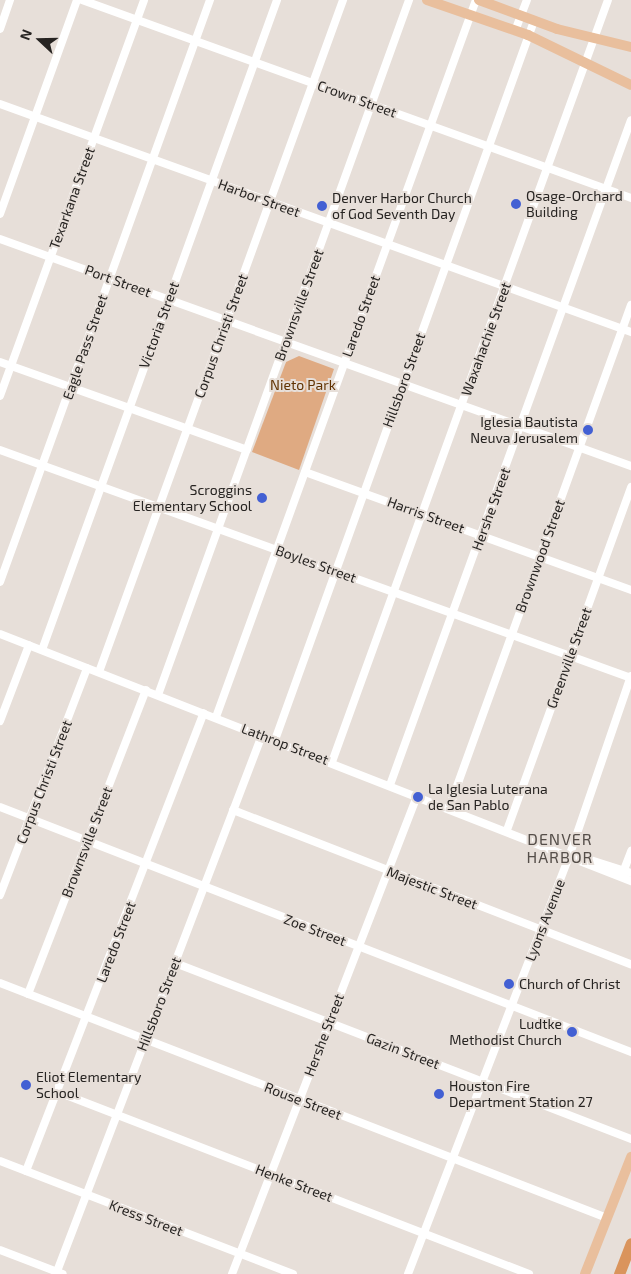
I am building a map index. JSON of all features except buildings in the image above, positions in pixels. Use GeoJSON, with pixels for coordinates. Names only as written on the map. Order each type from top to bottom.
{"type":"FeatureCollection","features":[{"type":"Feature","properties":{"kind":"highway"},"geometry":{"type":"LineString","coordinates":[[619,1274],[631,1243]]}},
{"type":"Feature","properties":{"kind":"main road"},"geometry":{"type":"LineString","coordinates":[[427,0],[528,35],[586,60],[631,85]]}},
{"type":"Feature","properties":{"kind":"main road"},"geometry":{"type":"LineString","coordinates":[[477,0],[534,21],[594,39],[631,47]]}},
{"type":"Feature","properties":{"kind":"main road"},"geometry":{"type":"LineString","coordinates":[[585,1274],[631,1157]]}},
{"type":"Feature","properties":{"kind":"street"},"geometry":{"type":"LineString","coordinates":[[0,29],[10,0]]}},
{"type":"Feature","properties":{"kind":"street"},"geometry":{"type":"LineString","coordinates":[[0,214],[77,0]]}},
{"type":"Feature","properties":{"kind":"street","name":"Crown Street"},"geometry":{"type":"LineString","coordinates":[[82,0],[631,198]]}},
{"type":"Feature","properties":{"kind":"street","name":"Texarkana Street"},"geometry":{"type":"LineString","coordinates":[[0,396],[144,0]]}},
{"type":"Feature","properties":{"kind":"street","name":"Eagle Pass Street"},"geometry":{"type":"LineString","coordinates":[[0,582],[210,0]]}},
{"type":"Feature","properties":{"kind":"street","name":"Victoria Street"},"geometry":{"type":"LineString","coordinates":[[42,650],[277,0]]}},
{"type":"Feature","properties":{"kind":"street","name":"Corpus Christi Street"},"geometry":{"type":"LineString","coordinates":[[99,672],[343,0]]}},
{"type":"Feature","properties":{"kind":"street","name":"Brownsville Street"},"geometry":{"type":"LineString","coordinates":[[158,695],[410,0]]}},
{"type":"Feature","properties":{"kind":"street","name":"Laredo Street"},"geometry":{"type":"LineString","coordinates":[[216,717],[477,0]]}},
{"type":"Feature","properties":{"kind":"street"},"geometry":{"type":"LineString","coordinates":[[515,31],[527,0]]}},
{"type":"Feature","properties":{"kind":"street","name":"Waxahachie Street"},"geometry":{"type":"LineString","coordinates":[[332,762],[608,0]]}},
{"type":"Feature","properties":{"kind":"street","name":"Hillsboro Street"},"geometry":{"type":"LineString","coordinates":[[275,740],[534,21]]}},
{"type":"Feature","properties":{"kind":"street","name":"Harbor Street"},"geometry":{"type":"LineString","coordinates":[[0,104],[631,332]]}},
{"type":"Feature","properties":{"kind":"street","name":"Hershe Street"},"geometry":{"type":"LineString","coordinates":[[390,785],[482,536],[631,120]]}},
{"type":"Feature","properties":{"kind":"street","name":"Port Street"},"geometry":{"type":"LineString","coordinates":[[0,239],[631,466]]}},
{"type":"Feature","properties":{"kind":"street","name":"Brownwood Street"},"geometry":{"type":"LineString","coordinates":[[449,808],[631,305]]}},
{"type":"Feature","properties":{"kind":"street"},"geometry":{"type":"LineString","coordinates":[[0,362],[247,450]]}},
{"type":"Feature","properties":{"kind":"street","name":"Boyles Street"},"geometry":{"type":"LineString","coordinates":[[0,450],[631,677]]}},
{"type":"Feature","properties":{"kind":"street","name":"Harris Street"},"geometry":{"type":"LineString","coordinates":[[305,472],[631,590]]}},
{"type":"Feature","properties":{"kind":"street","name":"Greenville Street"},"geometry":{"type":"LineString","coordinates":[[507,830],[631,487]]}},
{"type":"Feature","properties":{"kind":"street","name":"Lathrop Street"},"geometry":{"type":"LineString","coordinates":[[0,634],[417,796],[625,874],[631,881]]}},
{"type":"Feature","properties":{"kind":"street"},"geometry":{"type":"LineString","coordinates":[[0,721],[29,645]]}},
{"type":"Feature","properties":{"kind":"street","name":"Corpus Christi Street"},"geometry":{"type":"LineString","coordinates":[[0,895],[87,668]]}},
{"type":"Feature","properties":{"kind":"street","name":"Lyons Avenue"},"geometry":{"type":"LineString","coordinates":[[408,1274],[570,854],[631,677]]}},
{"type":"Feature","properties":{"kind":"street","name":"Brownsville Street"},"geometry":{"type":"LineString","coordinates":[[28,994],[146,690]]}},
{"type":"Feature","properties":{"kind":"street","name":"Laredo Street"},"geometry":{"type":"LineString","coordinates":[[26,1171],[204,713]]}},
{"type":"Feature","properties":{"kind":"street","name":"Hillsboro Street"},"geometry":{"type":"LineString","coordinates":[[59,1273],[116,1115],[262,735]]}},
{"type":"Feature","properties":{"kind":"street","name":"Hershe Street"},"geometry":{"type":"LineString","coordinates":[[232,1274],[417,796]]}},
{"type":"Feature","properties":{"kind":"street","name":"Zoe Street"},"geometry":{"type":"LineString","coordinates":[[0,807],[631,1052]]}},
{"type":"Feature","properties":{"kind":"street","name":"Majestic Street"},"geometry":{"type":"LineString","coordinates":[[233,810],[631,964]]}},
{"type":"Feature","properties":{"kind":"street"},"geometry":{"type":"LineString","coordinates":[[625,874],[631,851]]}},
{"type":"Feature","properties":{"kind":"street","name":"Gazin Street"},"geometry":{"type":"LineString","coordinates":[[175,963],[631,1139]]}},
{"type":"Feature","properties":{"kind":"street","name":"Rouse Street"},"geometry":{"type":"LineString","coordinates":[[0,983],[607,1218]]}},
{"type":"Feature","properties":{"kind":"street","name":"Henke Street"},"geometry":{"type":"LineString","coordinates":[[58,1092],[529,1274]]}},
{"type":"Feature","properties":{"kind":"street","name":"Kress Street"},"geometry":{"type":"LineString","coordinates":[[0,1161],[293,1274]]}},
{"type":"Feature","properties":{"kind":"street"},"geometry":{"type":"LineString","coordinates":[[0,1250],[59,1273]]}},
{"type":"Feature","properties":{"kind":"green space","name":"Nieto Park"},"geometry":{"type":"Polygon","coordinates":[[[299,356],[334,369],[299,470],[252,452],[286,362],[299,356]]]}},
{"type":"Feature","properties":{"kind":"place","name":"Osage-Orchard Building"},"geometry":{"type":"Point","coordinates":[516,204]}},
{"type":"Feature","properties":{"kind":"place","name":"Denver Harbor Church of God Seventh Day"},"geometry":{"type":"Point","coordinates":[322,206]}},
{"type":"Feature","properties":{"kind":"place","name":"Iglesia Bautista Neuva Jerusalem"},"geometry":{"type":"Point","coordinates":[588,430]}},
{"type":"Feature","properties":{"kind":"place","name":"Scroggins Elementary School"},"geometry":{"type":"Point","coordinates":[262,498]}},
{"type":"Feature","properties":{"kind":"place","name":"La Iglesia Luterana de San Pablo"},"geometry":{"type":"Point","coordinates":[418,797]}},
{"type":"Feature","properties":{"kind":"place","name":"Church of Christ"},"geometry":{"type":"Point","coordinates":[509,984]}},
{"type":"Feature","properties":{"kind":"place","name":"Ludtke Methodist Church"},"geometry":{"type":"Point","coordinates":[572,1032]}},
{"type":"Feature","properties":{"kind":"place","name":"Eliot Elementary School"},"geometry":{"type":"Point","coordinates":[26,1085]}},
{"type":"Feature","properties":{"kind":"place","name":"Houston Fire Department Station 27"},"geometry":{"type":"Point","coordinates":[439,1094]}},
{"type":"Feature","properties":{"kind":"district","name":"DENVER HARBOR"},"geometry":{"type":"Point","coordinates":[560,848]}}]}
